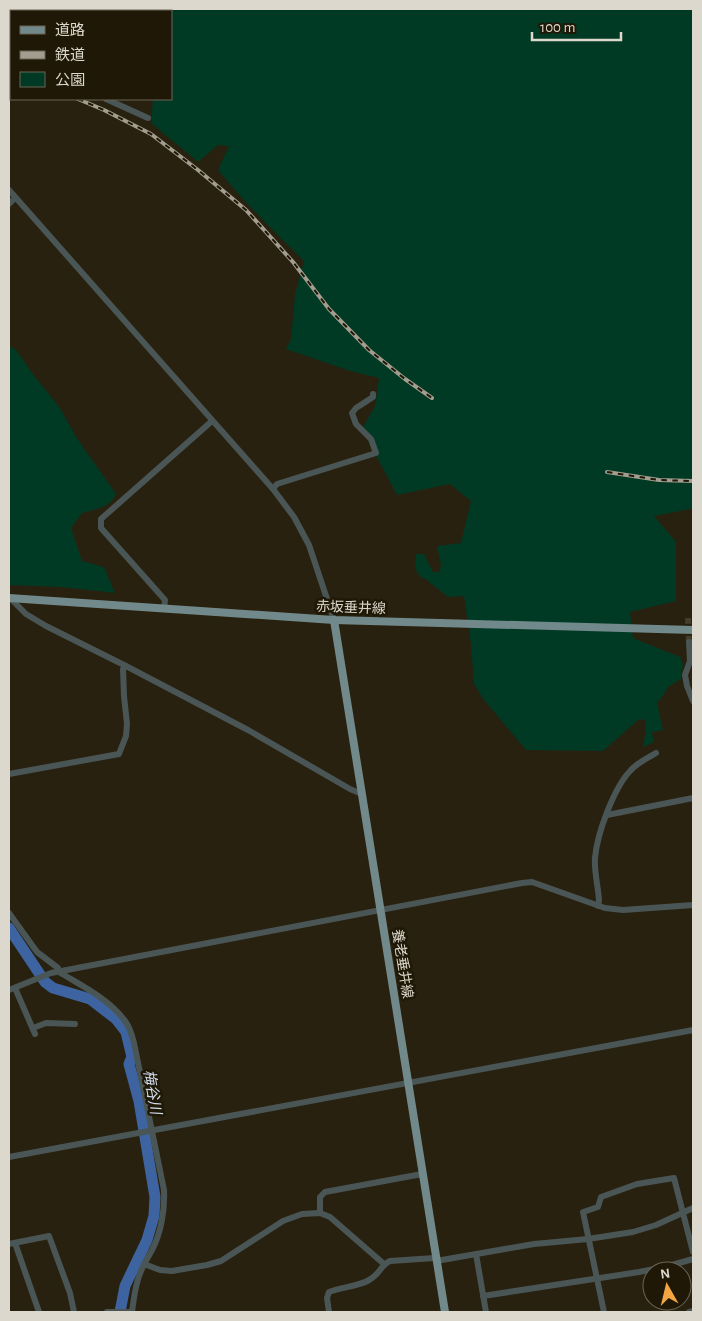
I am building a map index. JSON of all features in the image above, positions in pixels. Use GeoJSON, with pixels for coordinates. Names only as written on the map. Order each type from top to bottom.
{"type":"FeatureCollection","features":[{"type":"Feature","properties":{"kind":"main road","name":"赤坂垂井線"},"geometry":{"type":"LineString","coordinates":[[9,597],[334,620],[693,630]]}},
{"type":"Feature","properties":{"kind":"main road","name":"養老垂井線"},"geometry":{"type":"LineString","coordinates":[[334,620],[445,1312]]}},
{"type":"Feature","properties":{"kind":"street"},"geometry":{"type":"LineString","coordinates":[[108,100],[148,118]]}},
{"type":"Feature","properties":{"kind":"street"},"geometry":{"type":"LineString","coordinates":[[9,190],[272,489],[294,517],[309,545],[334,620]]}},
{"type":"Feature","properties":{"kind":"street"},"geometry":{"type":"LineString","coordinates":[[9,204],[15,198]]}},
{"type":"Feature","properties":{"kind":"street"},"geometry":{"type":"LineString","coordinates":[[272,489],[277,484],[376,452],[371,439],[356,424],[352,413],[356,408],[373,397],[374,394]]}},
{"type":"Feature","properties":{"kind":"street"},"geometry":{"type":"LineString","coordinates":[[164,609],[165,600],[101,528],[102,519],[212,421]]}},
{"type":"Feature","properties":{"kind":"street"},"geometry":{"type":"LineString","coordinates":[[9,597],[26,614],[46,626],[248,730],[350,789],[362,794]]}},
{"type":"Feature","properties":{"kind":"street"},"geometry":{"type":"LineString","coordinates":[[689,642],[690,660],[685,675],[693,701]]}},
{"type":"Feature","properties":{"kind":"street"},"geometry":{"type":"LineString","coordinates":[[9,774],[119,754],[126,736],[127,724],[123,687],[123,669],[126,666]]}},
{"type":"Feature","properties":{"kind":"street"},"geometry":{"type":"LineString","coordinates":[[598,906],[595,859],[597,842],[607,815],[619,788],[631,768],[656,753]]}},
{"type":"Feature","properties":{"kind":"street"},"geometry":{"type":"LineString","coordinates":[[607,815],[693,798]]}},
{"type":"Feature","properties":{"kind":"street"},"geometry":{"type":"LineString","coordinates":[[75,1024],[46,1023],[34,1031],[12,989],[51,973],[532,882],[605,908],[623,910],[693,905]]}},
{"type":"Feature","properties":{"kind":"street"},"geometry":{"type":"LineString","coordinates":[[9,913],[37,952],[58,968],[60,972],[96,994],[114,1008],[126,1022],[138,1058],[164,1190],[164,1201],[160,1228],[153,1248],[140,1271],[130,1312],[110,1312]]}},
{"type":"Feature","properties":{"kind":"street"},"geometry":{"type":"LineString","coordinates":[[9,1158],[693,1030]]}},
{"type":"Feature","properties":{"kind":"street"},"geometry":{"type":"LineString","coordinates":[[320,1213],[320,1198],[325,1192],[422,1174]]}},
{"type":"Feature","properties":{"kind":"street"},"geometry":{"type":"LineString","coordinates":[[604,1312],[583,1212],[598,1207],[601,1197],[637,1184],[674,1178],[693,1252]]}},
{"type":"Feature","properties":{"kind":"street"},"geometry":{"type":"LineString","coordinates":[[329,1312],[327,1298],[329,1292],[372,1279],[384,1264],[390,1261],[436,1259],[534,1244],[588,1239],[633,1232],[656,1225],[693,1208]]}},
{"type":"Feature","properties":{"kind":"street"},"geometry":{"type":"LineString","coordinates":[[144,1264],[160,1270],[172,1271],[221,1261],[283,1221],[302,1214],[320,1213],[330,1217],[384,1264]]}},
{"type":"Feature","properties":{"kind":"street"},"geometry":{"type":"LineString","coordinates":[[38,1312],[12,1243],[49,1236],[70,1293],[74,1312]]}},
{"type":"Feature","properties":{"kind":"street"},"geometry":{"type":"LineString","coordinates":[[476,1254],[486,1312]]}},
{"type":"Feature","properties":{"kind":"street"},"geometry":{"type":"LineString","coordinates":[[483,1296],[665,1267],[693,1259]]}},
{"type":"Feature","properties":{"kind":"street"},"geometry":{"type":"LineString","coordinates":[[688,1312],[693,1311]]}},
{"type":"Feature","properties":{"kind":"green space"},"geometry":{"type":"Polygon","coordinates":[[[76,9],[693,9],[693,510],[654,516],[676,542],[676,601],[630,612],[633,638],[680,657],[683,664],[681,679],[668,687],[657,702],[663,730],[652,732],[654,742],[643,747],[646,728],[645,720],[639,719],[603,751],[526,750],[484,700],[474,684],[471,644],[464,596],[448,597],[421,577],[416,565],[416,554],[424,554],[433,572],[439,572],[441,565],[437,546],[461,543],[471,501],[450,484],[397,495],[362,429],[375,406],[379,378],[350,371],[286,349],[291,339],[295,295],[304,261],[260,217],[218,170],[229,146],[218,145],[198,162],[151,123],[153,100],[172,100],[172,10],[76,9]]]}},
{"type":"Feature","properties":{"kind":"green space"},"geometry":{"type":"Polygon","coordinates":[[[9,346],[16,350],[60,408],[76,437],[116,494],[106,505],[82,513],[71,528],[82,561],[104,567],[115,593],[61,587],[9,585],[9,346]]]}},
{"type":"Feature","properties":{"kind":"waterway","name":"梅谷川"},"geometry":{"type":"LineString","coordinates":[[9,928],[45,982],[53,988],[90,999],[116,1019],[126,1032],[132,1057],[129,1064],[139,1101],[155,1197],[154,1216],[147,1240],[125,1286],[120,1312]]}},
{"type":"Feature","properties":{"kind":"tunnel"},"geometry":{"type":"LineString","coordinates":[[688,618],[689,642]]}},
{"type":"Feature","properties":{"kind":"railway"},"geometry":{"type":"LineString","coordinates":[[80,100],[151,134],[246,210],[293,262],[329,309],[369,350],[432,398]]}},
{"type":"Feature","properties":{"kind":"railway"},"geometry":{"type":"LineString","coordinates":[[607,472],[659,480],[693,481]]}}]}
